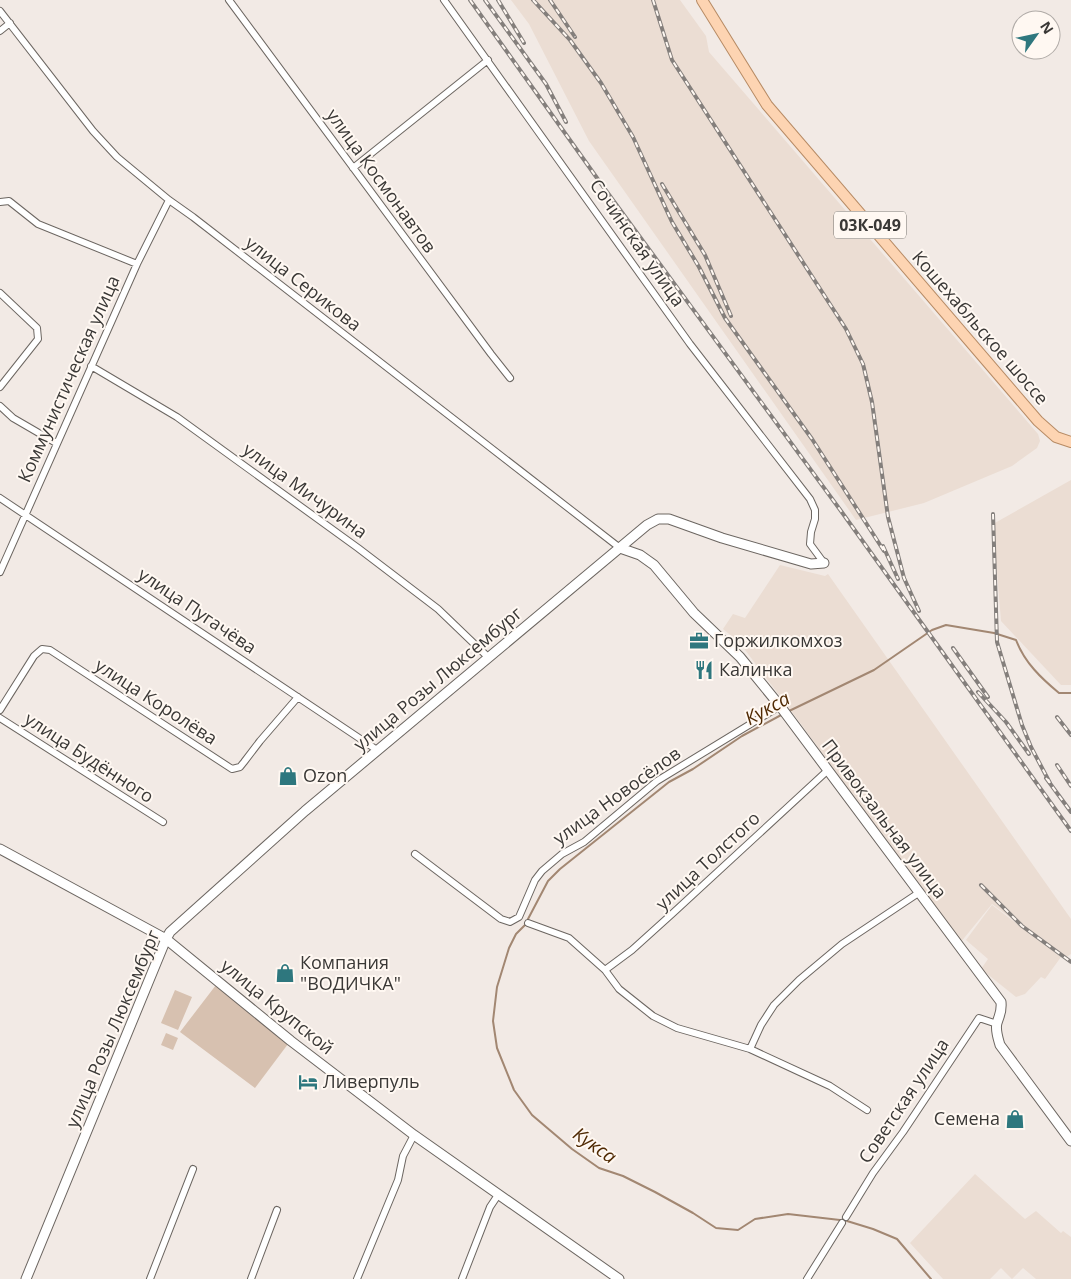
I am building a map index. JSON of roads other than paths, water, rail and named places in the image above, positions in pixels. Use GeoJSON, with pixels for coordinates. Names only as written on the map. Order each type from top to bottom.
{"type":"FeatureCollection","features":[{"type":"Feature","properties":{"kind":"main road","name":"Кошехабльское шоссе"},"geometry":{"type":"LineString","coordinates":[[702,0],[767,105],[1033,415],[1056,438],[1071,442]]}},
{"type":"Feature","properties":{"kind":"street","name":"улица Космонавтов"},"geometry":{"type":"LineString","coordinates":[[229,0],[490,354],[510,378]]}},
{"type":"Feature","properties":{"kind":"street","name":"Сочинская улица"},"geometry":{"type":"LineString","coordinates":[[444,0],[690,344],[810,499],[815,510],[810,544],[824,563]]}},
{"type":"Feature","properties":{"kind":"street","name":"улица Серикова"},"geometry":{"type":"LineString","coordinates":[[0,10],[93,131],[117,157],[169,200],[620,548]]}},
{"type":"Feature","properties":{"kind":"street"},"geometry":{"type":"LineString","coordinates":[[0,31],[10,23]]}},
{"type":"Feature","properties":{"kind":"street"},"geometry":{"type":"LineString","coordinates":[[353,168],[488,60]]}},
{"type":"Feature","properties":{"kind":"street","name":"Коммунистическая улица"},"geometry":{"type":"LineString","coordinates":[[0,572],[137,264],[169,200]]}},
{"type":"Feature","properties":{"kind":"street"},"geometry":{"type":"LineString","coordinates":[[0,202],[9,201],[38,224],[137,264]]}},
{"type":"Feature","properties":{"kind":"street"},"geometry":{"type":"LineString","coordinates":[[0,293],[38,328],[38,339],[0,387]]}},
{"type":"Feature","properties":{"kind":"street","name":"улица Мичурина"},"geometry":{"type":"LineString","coordinates":[[91,366],[177,417],[328,525],[438,609],[489,658]]}},
{"type":"Feature","properties":{"kind":"street"},"geometry":{"type":"LineString","coordinates":[[0,406],[13,418],[56,443]]}},
{"type":"Feature","properties":{"kind":"street","name":"улица Пугачёва"},"geometry":{"type":"LineString","coordinates":[[0,498],[377,750]]}},
{"type":"Feature","properties":{"kind":"street","name":"улица Розы Люксембург"},"geometry":{"type":"LineString","coordinates":[[26,1279],[170,932],[377,750],[647,525],[658,519],[669,519],[722,538],[811,564],[824,563]]}},
{"type":"Feature","properties":{"kind":"street","name":"Привокзальная улица"},"geometry":{"type":"LineString","coordinates":[[620,548],[640,555],[654,565],[694,613],[740,657],[783,710],[1001,1002],[1002,1011],[997,1024],[997,1035],[1000,1045],[1071,1141]]}},
{"type":"Feature","properties":{"kind":"street","name":"улица Королёва"},"geometry":{"type":"LineString","coordinates":[[0,710],[34,656],[42,649],[50,650],[232,769],[240,767],[298,697]]}},
{"type":"Feature","properties":{"kind":"street","name":"улица Новосёлов"},"geometry":{"type":"LineString","coordinates":[[415,854],[502,919],[510,922],[519,917],[535,880],[542,871],[562,854],[584,842],[657,781],[783,710]]}},
{"type":"Feature","properties":{"kind":"street","name":"улица Будённого"},"geometry":{"type":"LineString","coordinates":[[0,718],[163,822]]}},
{"type":"Feature","properties":{"kind":"street","name":"улица Толстого"},"geometry":{"type":"LineString","coordinates":[[605,970],[632,950],[827,771]]}},
{"type":"Feature","properties":{"kind":"street","name":"улица Крупской"},"geometry":{"type":"LineString","coordinates":[[0,849],[166,938],[291,1041],[414,1135],[619,1279]]}},
{"type":"Feature","properties":{"kind":"street"},"geometry":{"type":"LineString","coordinates":[[750,1049],[761,1025],[774,1005],[799,980],[842,944],[920,892]]}},
{"type":"Feature","properties":{"kind":"street"},"geometry":{"type":"LineString","coordinates":[[528,922],[569,938],[605,970],[619,989],[653,1016],[677,1028],[750,1049],[830,1086],[867,1110]]}},
{"type":"Feature","properties":{"kind":"street","name":"Советская улица"},"geometry":{"type":"LineString","coordinates":[[846,1217],[873,1173],[903,1132],[978,1018],[997,1024]]}},
{"type":"Feature","properties":{"kind":"street"},"geometry":{"type":"LineString","coordinates":[[357,1279],[398,1180],[403,1156],[414,1135]]}},
{"type":"Feature","properties":{"kind":"street"},"geometry":{"type":"LineString","coordinates":[[150,1279],[193,1169]]}},
{"type":"Feature","properties":{"kind":"street"},"geometry":{"type":"LineString","coordinates":[[462,1279],[490,1208],[498,1195]]}},
{"type":"Feature","properties":{"kind":"street"},"geometry":{"type":"LineString","coordinates":[[250,1279],[277,1210]]}},
{"type":"Feature","properties":{"kind":"street"},"geometry":{"type":"LineString","coordinates":[[807,1279],[842,1224]]}},
{"type":"Feature","properties":{"kind":"waterway","name":"Кукса"},"geometry":{"type":"LineString","coordinates":[[787,712],[874,670],[932,630],[946,625],[994,633],[1016,640],[1024,656],[1046,682],[1059,693],[1071,693]]}},
{"type":"Feature","properties":{"kind":"waterway","name":"Кукса"},"geometry":{"type":"LineString","coordinates":[[528,919],[548,881],[560,869],[669,782],[693,769],[742,736],[783,714]]}},
{"type":"Feature","properties":{"kind":"waterway","name":"Кукса"},"geometry":{"type":"LineString","coordinates":[[525,925],[516,934],[509,948],[497,987],[493,1021],[497,1048],[514,1090],[532,1115],[572,1149],[599,1168],[623,1176],[655,1192],[716,1228],[738,1230],[755,1219],[788,1214],[840,1220]]}},
{"type":"Feature","properties":{"kind":"waterway","name":"Кукса"},"geometry":{"type":"LineString","coordinates":[[847,1221],[897,1239],[931,1279]]}},
{"type":"Feature","properties":{"kind":"railway"},"geometry":{"type":"LineString","coordinates":[[470,0],[607,192],[841,511],[1071,831]]}},
{"type":"Feature","properties":{"kind":"railway"},"geometry":{"type":"LineString","coordinates":[[485,0],[546,84],[566,122]]}},
{"type":"Feature","properties":{"kind":"railway"},"geometry":{"type":"LineString","coordinates":[[498,0],[524,43]]}},
{"type":"Feature","properties":{"kind":"railway"},"geometry":{"type":"LineString","coordinates":[[533,0],[570,40],[601,83],[633,137],[672,222],[699,267],[725,318],[812,439],[884,551]]}},
{"type":"Feature","properties":{"kind":"railway"},"geometry":{"type":"LineString","coordinates":[[550,0],[575,37]]}},
{"type":"Feature","properties":{"kind":"railway"},"geometry":{"type":"LineString","coordinates":[[653,0],[672,60],[846,329],[863,364],[872,402],[888,517],[904,578],[919,611]]}},
{"type":"Feature","properties":{"kind":"railway"},"geometry":{"type":"LineString","coordinates":[[662,184],[705,255],[731,316]]}},
{"type":"Feature","properties":{"kind":"railway"},"geometry":{"type":"LineString","coordinates":[[993,514],[997,642],[1022,725],[1050,783]]}},
{"type":"Feature","properties":{"kind":"railway"},"geometry":{"type":"LineString","coordinates":[[883,546],[898,579]]}},
{"type":"Feature","properties":{"kind":"railway"},"geometry":{"type":"LineString","coordinates":[[953,648],[988,697]]}},
{"type":"Feature","properties":{"kind":"railway"},"geometry":{"type":"LineString","coordinates":[[978,692],[1006,722],[1029,754]]}},
{"type":"Feature","properties":{"kind":"railway"},"geometry":{"type":"LineString","coordinates":[[1057,717],[1071,735]]}},
{"type":"Feature","properties":{"kind":"railway"},"geometry":{"type":"LineString","coordinates":[[1057,765],[1071,786]]}},
{"type":"Feature","properties":{"kind":"railway"},"geometry":{"type":"LineString","coordinates":[[1046,778],[1071,812]]}},
{"type":"Feature","properties":{"kind":"railway"},"geometry":{"type":"LineString","coordinates":[[981,885],[1022,926],[1071,962]]}},
{"type":"Feature","properties":{"kind":"place","name":"Горжилкомхоз"},"geometry":{"type":"Point","coordinates":[699,641]}},
{"type":"Feature","properties":{"kind":"place","name":"Калинка"},"geometry":{"type":"Point","coordinates":[704,670]}},
{"type":"Feature","properties":{"kind":"place","name":"Ozon"},"geometry":{"type":"Point","coordinates":[288,776]}},
{"type":"Feature","properties":{"kind":"place","name":"Компания \"ВОДИЧКА\""},"geometry":{"type":"Point","coordinates":[285,973]}},
{"type":"Feature","properties":{"kind":"place","name":"Ливерпуль"},"geometry":{"type":"Point","coordinates":[308,1082]}},
{"type":"Feature","properties":{"kind":"place","name":"Семена"},"geometry":{"type":"Point","coordinates":[1015,1119]}}]}
